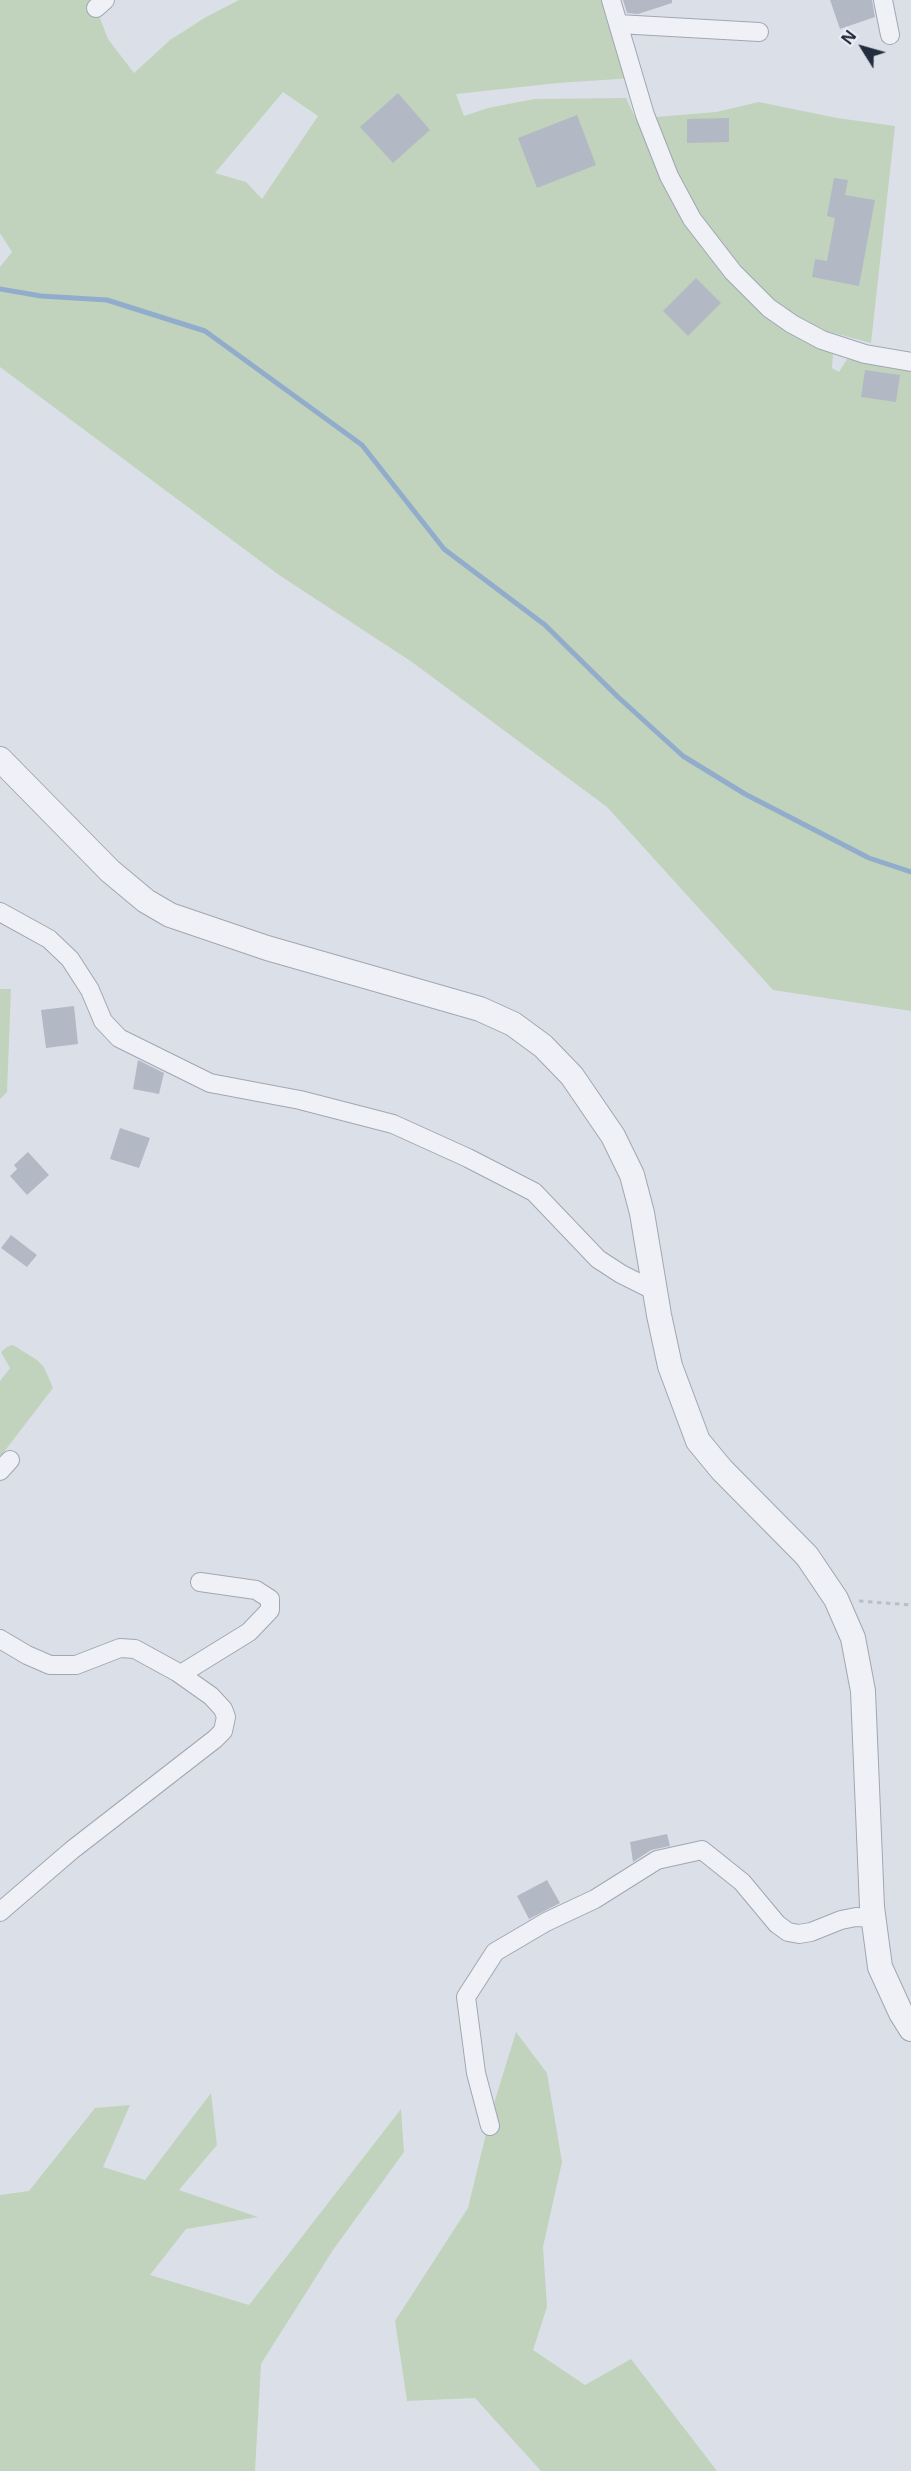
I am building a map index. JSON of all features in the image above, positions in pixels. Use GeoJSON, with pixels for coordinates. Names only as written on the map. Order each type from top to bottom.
{"type":"FeatureCollection","features":[{"type":"Feature","properties":{"kind":"street"},"geometry":{"type":"LineString","coordinates":[[610,0],[642,106],[669,176],[698,229],[733,272],[769,308],[808,333],[843,349],[911,362]]}},
{"type":"Feature","properties":{"kind":"street"},"geometry":{"type":"LineString","coordinates":[[883,0],[890,35]]}},
{"type":"Feature","properties":{"kind":"street"},"geometry":{"type":"LineString","coordinates":[[618,24],[759,32]]}},
{"type":"Feature","properties":{"kind":"street"},"geometry":{"type":"LineString","coordinates":[[0,759],[110,871],[146,900],[170,915],[267,948],[480,1009],[513,1024],[543,1046],[572,1076],[613,1136],[632,1175],[642,1213],[670,1365],[698,1441],[722,1470],[807,1556],[836,1599],[853,1638],[863,1690],[874,1918],[880,1967],[911,2029]]}},
{"type":"Feature","properties":{"kind":"street"},"geometry":{"type":"LineString","coordinates":[[0,912],[49,939],[70,959],[90,990],[104,1021],[119,1038],[210,1083],[300,1100],[393,1124],[468,1158],[534,1192],[598,1259],[621,1274],[655,1291]]}},
{"type":"Feature","properties":{"kind":"street"},"geometry":{"type":"LineString","coordinates":[[181,1674],[249,1632],[270,1610],[270,1599],[256,1590],[200,1582]]}},
{"type":"Feature","properties":{"kind":"street"},"geometry":{"type":"LineString","coordinates":[[0,1639],[35,1660],[50,1665],[76,1665],[115,1649],[126,1647],[146,1654],[181,1674],[218,1702],[226,1717],[223,1731],[72,1850],[0,1912]]}},
{"type":"Feature","properties":{"kind":"street"},"geometry":{"type":"LineString","coordinates":[[490,2126],[476,2073],[466,1997],[495,1952],[546,1922],[595,1899],[657,1860],[702,1850],[742,1882],[777,1924],[788,1932],[799,1934],[811,1932],[841,1920],[856,1917],[874,1918]]}},
{"type":"Feature","properties":{"kind":"path"},"geometry":{"type":"LineString","coordinates":[[836,1599],[911,1605]]}},
{"type":"Feature","properties":{"kind":"green space"},"geometry":{"type":"Polygon","coordinates":[[[0,0],[105,0],[96,8],[108,39],[134,73],[170,40],[206,17],[239,0],[611,0],[633,78],[456,94],[464,116],[488,108],[534,99],[626,98],[685,223],[819,348],[833,354],[832,368],[839,372],[847,359],[911,370],[911,1011],[773,990],[607,807],[412,662],[279,575],[0,367],[0,267],[12,252],[0,233],[0,0]],[[283,92],[215,173],[246,182],[262,199],[318,116],[283,92]]]}},
{"type":"Feature","properties":{"kind":"green space"},"geometry":{"type":"Polygon","coordinates":[[[759,102],[837,118],[895,126],[871,343],[826,331],[793,314],[771,299],[744,272],[702,218],[672,163],[656,117],[716,112],[759,102]]]}},
{"type":"Feature","properties":{"kind":"green space"},"geometry":{"type":"Polygon","coordinates":[[[0,989],[11,989],[7,1092],[0,1099],[0,989]]]}},
{"type":"Feature","properties":{"kind":"green space"},"geometry":{"type":"Polygon","coordinates":[[[13,1345],[44,1367],[53,1388],[0,1457],[0,1381],[10,1368],[1,1352],[13,1345]]]}},
{"type":"Feature","properties":{"kind":"green space"},"geometry":{"type":"Polygon","coordinates":[[[516,2032],[547,2073],[562,2162],[543,2247],[547,2307],[533,2350],[585,2385],[631,2359],[717,2471],[541,2471],[475,2398],[407,2401],[395,2321],[468,2208],[491,2113],[516,2032]]]}},
{"type":"Feature","properties":{"kind":"green space"},"geometry":{"type":"Polygon","coordinates":[[[211,2093],[217,2145],[179,2190],[258,2217],[186,2229],[150,2275],[249,2305],[401,2109],[404,2152],[333,2250],[261,2364],[255,2471],[0,2471],[0,2195],[29,2191],[95,2108],[130,2105],[103,2167],[145,2180],[211,2093]]]}},
{"type":"Feature","properties":{"kind":"building"},"geometry":{"type":"Polygon","coordinates":[[[623,0],[672,0],[672,3],[638,14],[627,13],[623,0]]]}},
{"type":"Feature","properties":{"kind":"building"},"geometry":{"type":"Polygon","coordinates":[[[830,0],[872,0],[875,17],[840,29],[830,0]]]}},
{"type":"Feature","properties":{"kind":"building"},"geometry":{"type":"Polygon","coordinates":[[[398,93],[430,130],[393,163],[360,127],[398,93]]]}},
{"type":"Feature","properties":{"kind":"building"},"geometry":{"type":"Polygon","coordinates":[[[577,115],[596,165],[537,188],[518,138],[577,115]]]}},
{"type":"Feature","properties":{"kind":"building"},"geometry":{"type":"Polygon","coordinates":[[[729,118],[729,142],[687,143],[687,119],[729,118]]]}},
{"type":"Feature","properties":{"kind":"building"},"geometry":{"type":"Polygon","coordinates":[[[834,178],[848,180],[845,195],[875,200],[859,286],[812,277],[815,259],[827,261],[835,218],[827,216],[834,178]]]}},
{"type":"Feature","properties":{"kind":"building"},"geometry":{"type":"Polygon","coordinates":[[[696,278],[721,303],[688,336],[663,311],[696,278]]]}},
{"type":"Feature","properties":{"kind":"building"},"geometry":{"type":"Polygon","coordinates":[[[865,370],[900,375],[896,402],[861,397],[865,370]]]}},
{"type":"Feature","properties":{"kind":"building"},"geometry":{"type":"Polygon","coordinates":[[[74,1006],[78,1044],[46,1048],[41,1010],[74,1006]]]}},
{"type":"Feature","properties":{"kind":"building"},"geometry":{"type":"Polygon","coordinates":[[[138,1060],[164,1073],[159,1094],[133,1089],[138,1060]]]}},
{"type":"Feature","properties":{"kind":"building"},"geometry":{"type":"Polygon","coordinates":[[[120,1128],[150,1138],[139,1168],[110,1159],[120,1128]]]}},
{"type":"Feature","properties":{"kind":"building"},"geometry":{"type":"Polygon","coordinates":[[[28,1152],[49,1175],[27,1195],[10,1176],[17,1169],[14,1165],[28,1152]]]}},
{"type":"Feature","properties":{"kind":"building"},"geometry":{"type":"Polygon","coordinates":[[[11,1235],[37,1255],[27,1267],[1,1248],[11,1235]]]}},
{"type":"Feature","properties":{"kind":"building"},"geometry":{"type":"Polygon","coordinates":[[[667,1834],[670,1846],[651,1850],[633,1862],[630,1842],[667,1834]]]}},
{"type":"Feature","properties":{"kind":"building"},"geometry":{"type":"Polygon","coordinates":[[[547,1880],[560,1903],[529,1919],[517,1896],[547,1880]]]}},
{"type":"Feature","properties":{"kind":"waterway"},"geometry":{"type":"LineString","coordinates":[[0,289],[41,296],[107,300],[205,331],[362,445],[444,549],[545,625],[618,697],[683,756],[745,794],[869,858],[911,872]]}}]}
